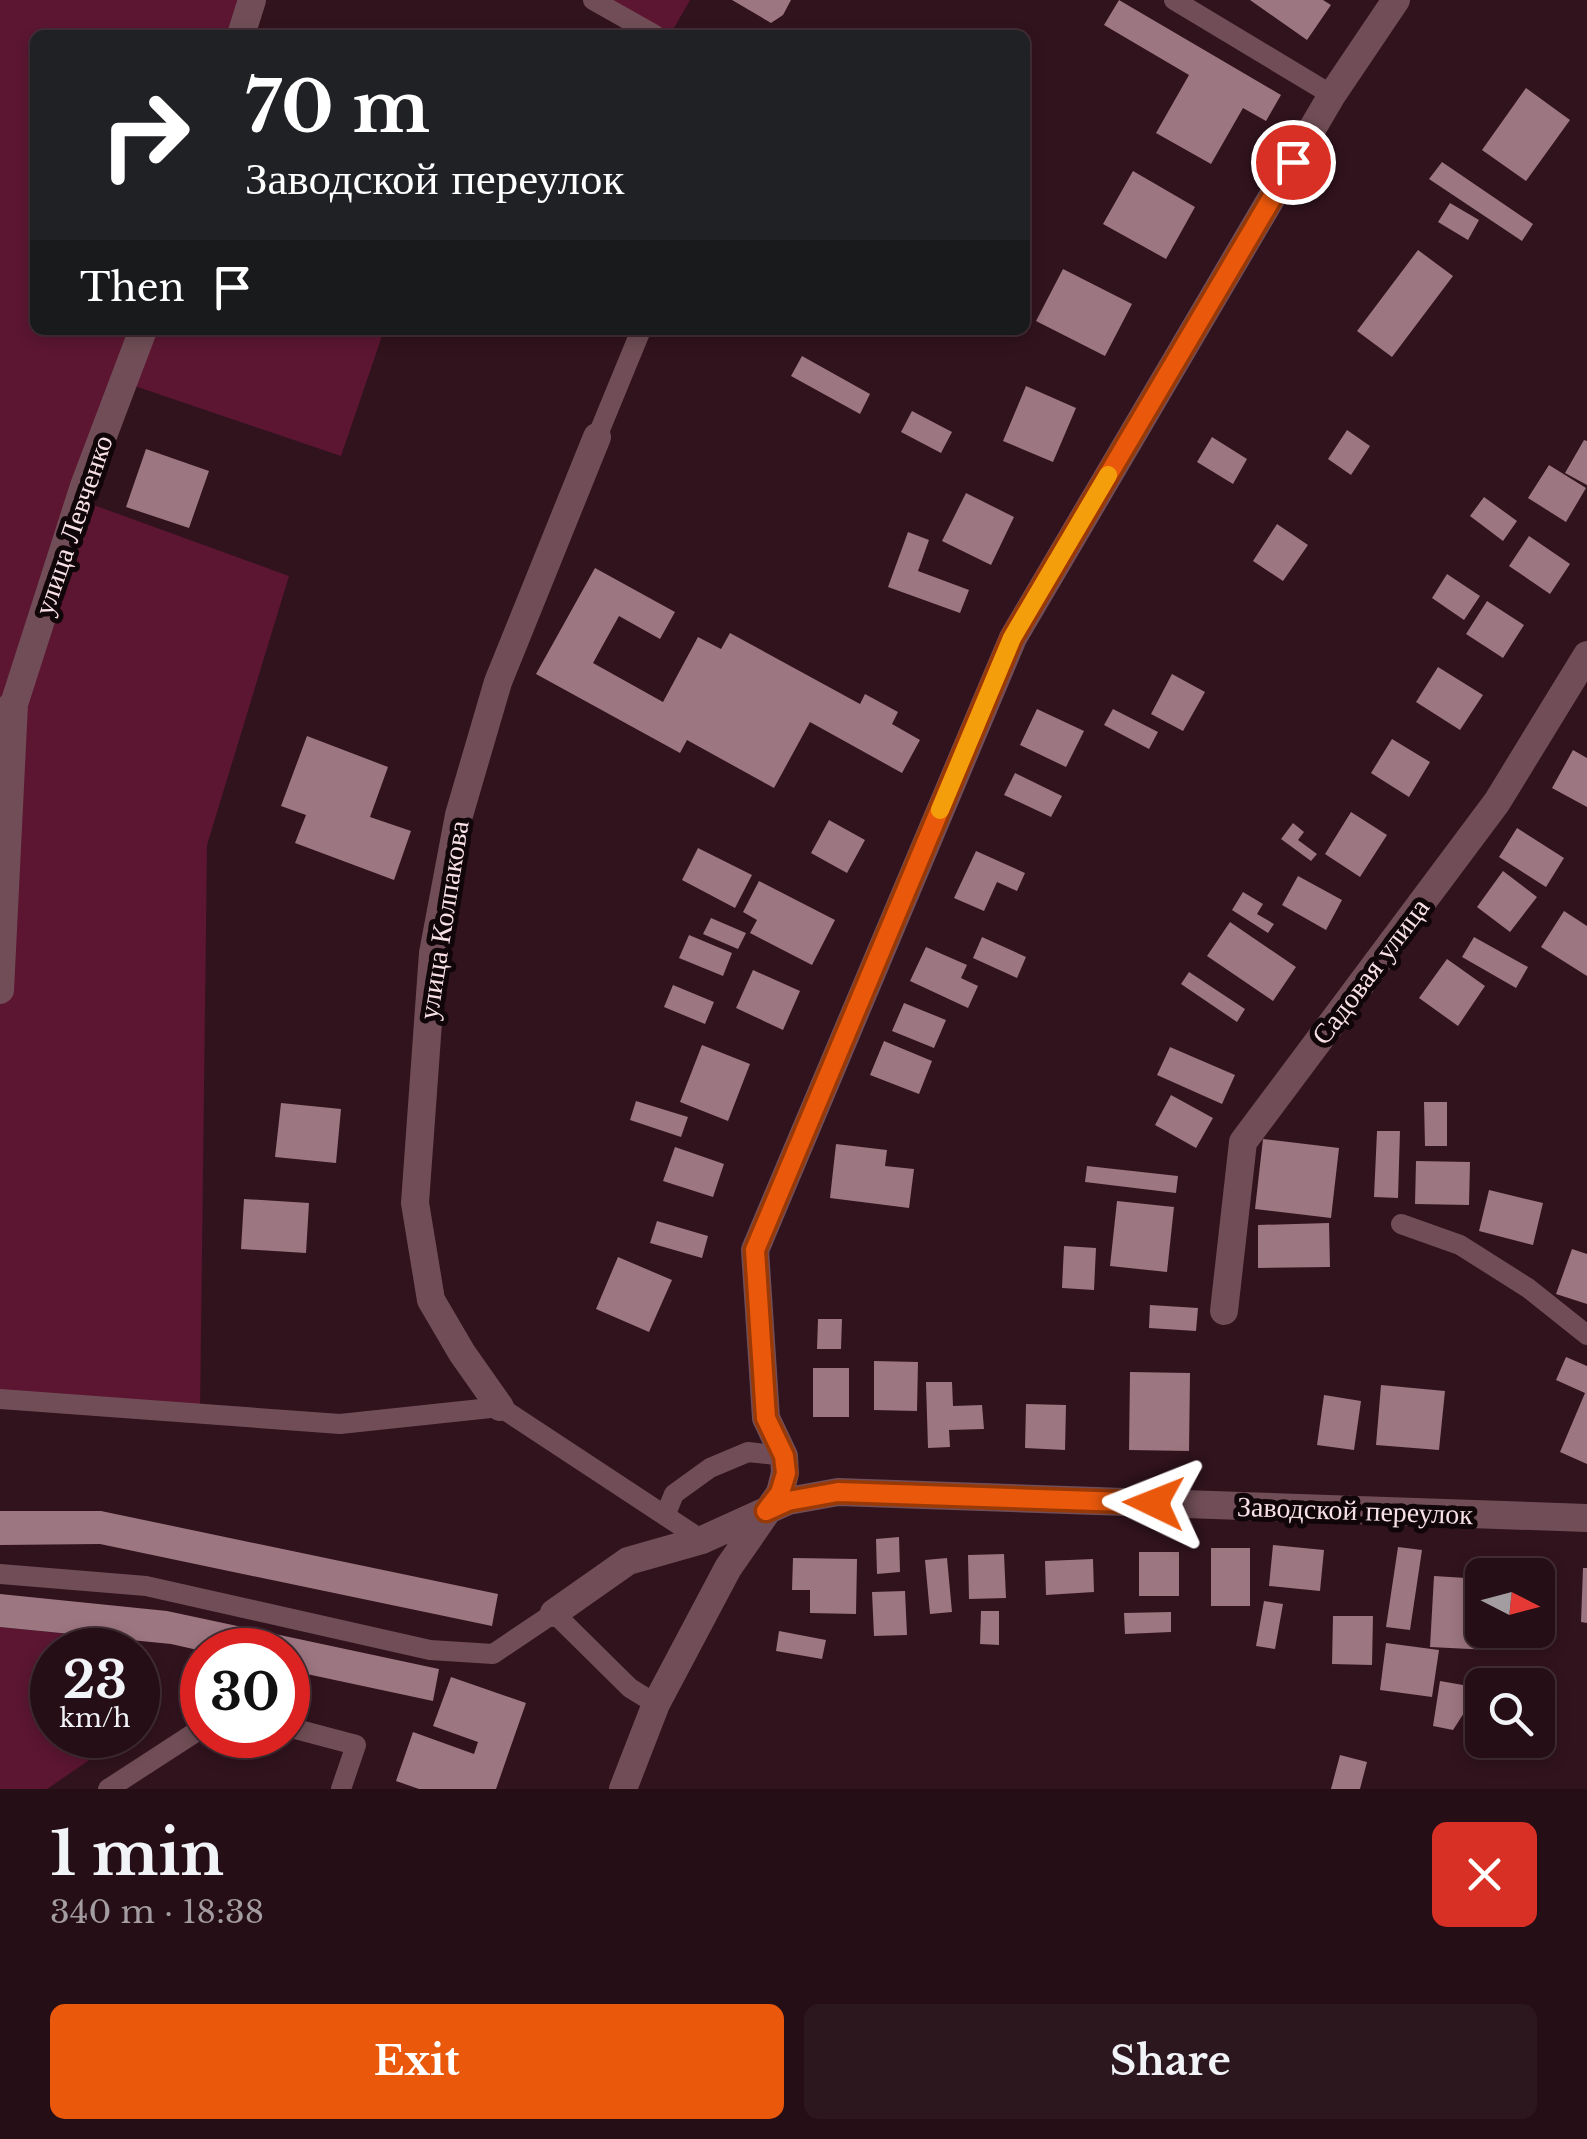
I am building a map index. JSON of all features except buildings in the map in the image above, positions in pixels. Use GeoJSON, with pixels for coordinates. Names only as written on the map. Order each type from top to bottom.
{"type":"FeatureCollection","features":[{"type":"Feature","properties":{"kind":"street"},"geometry":{"type":"LineString","coordinates":[[243,30],[252,0]]}},
{"type":"Feature","properties":{"kind":"street"},"geometry":{"type":"LineString","coordinates":[[622,1789],[656,1704],[728,1568],[780,1493],[786,1473],[784,1456],[766,1418],[755,1250],[1012,638],[1332,95],[1396,0]]}},
{"type":"Feature","properties":{"kind":"street","name":"улица Левченко"},"geometry":{"type":"LineString","coordinates":[[0,990],[7,710],[141,335]]}},
{"type":"Feature","properties":{"kind":"street","name":"улица Колпакова"},"geometry":{"type":"LineString","coordinates":[[500,1407],[462,1354],[431,1300],[415,1203],[433,953],[458,814],[498,682],[598,437]]}},
{"type":"Feature","properties":{"kind":"street","name":"Садовая улица"},"geometry":{"type":"LineString","coordinates":[[1224,1311],[1242,1142],[1497,802],[1587,654]]}},
{"type":"Feature","properties":{"kind":"street","name":"Заводской переулок"},"geometry":{"type":"LineString","coordinates":[[554,1613],[628,1561],[702,1540],[788,1501],[838,1492],[1587,1518]]}},
{"type":"Feature","properties":{"kind":"lane"},"geometry":{"type":"LineString","coordinates":[[593,0],[646,30]]}},
{"type":"Feature","properties":{"kind":"lane"},"geometry":{"type":"LineString","coordinates":[[1174,0],[1332,95]]}},
{"type":"Feature","properties":{"kind":"lane"},"geometry":{"type":"LineString","coordinates":[[598,437],[639,335]]}},
{"type":"Feature","properties":{"kind":"lane"},"geometry":{"type":"LineString","coordinates":[[1401,1224],[1460,1246],[1528,1288],[1587,1335]]}},
{"type":"Feature","properties":{"kind":"lane"},"geometry":{"type":"LineString","coordinates":[[0,1398],[340,1424],[500,1407],[702,1540]]}},
{"type":"Feature","properties":{"kind":"lane"},"geometry":{"type":"LineString","coordinates":[[665,1516],[674,1494],[710,1468],[748,1452],[784,1456]]}},
{"type":"Feature","properties":{"kind":"lane"},"geometry":{"type":"LineString","coordinates":[[0,1574],[146,1586],[430,1650],[493,1654],[554,1613],[630,1688],[656,1704]]}},
{"type":"Feature","properties":{"kind":"lane"},"geometry":{"type":"LineString","coordinates":[[310,1733],[356,1745],[341,1789]]}},
{"type":"Feature","properties":{"kind":"lane"},"geometry":{"type":"LineString","coordinates":[[108,1789],[180,1742]]}},
{"type":"Feature","properties":{"kind":"shaded area"},"geometry":{"type":"Polygon","coordinates":[[[0,0],[252,0],[243,30],[30,30],[30,335],[382,335],[341,456],[123,382],[80,500],[289,576],[207,845],[200,1414],[0,1399],[0,0]]]}},
{"type":"Feature","properties":{"kind":"shaded area"},"geometry":{"type":"Polygon","coordinates":[[[593,0],[690,0],[673,30],[646,30],[593,0]]]}},
{"type":"Feature","properties":{"kind":"shaded area"},"geometry":{"type":"Polygon","coordinates":[[[0,1627],[30,1630],[30,1758],[92,1758],[47,1789],[0,1789],[0,1627]]]}},
{"type":"Feature","properties":{"kind":"slow traffic"},"geometry":{"type":"LineString","coordinates":[[940,810],[1012,638],[1108,475]]}},
{"type":"Feature","properties":{"kind":"route"},"geometry":{"type":"LineString","coordinates":[[1154,1503],[838,1492],[788,1501],[766,1511],[780,1493],[786,1473],[784,1456],[766,1418],[755,1250],[1012,638],[1293,162]]}}]}
